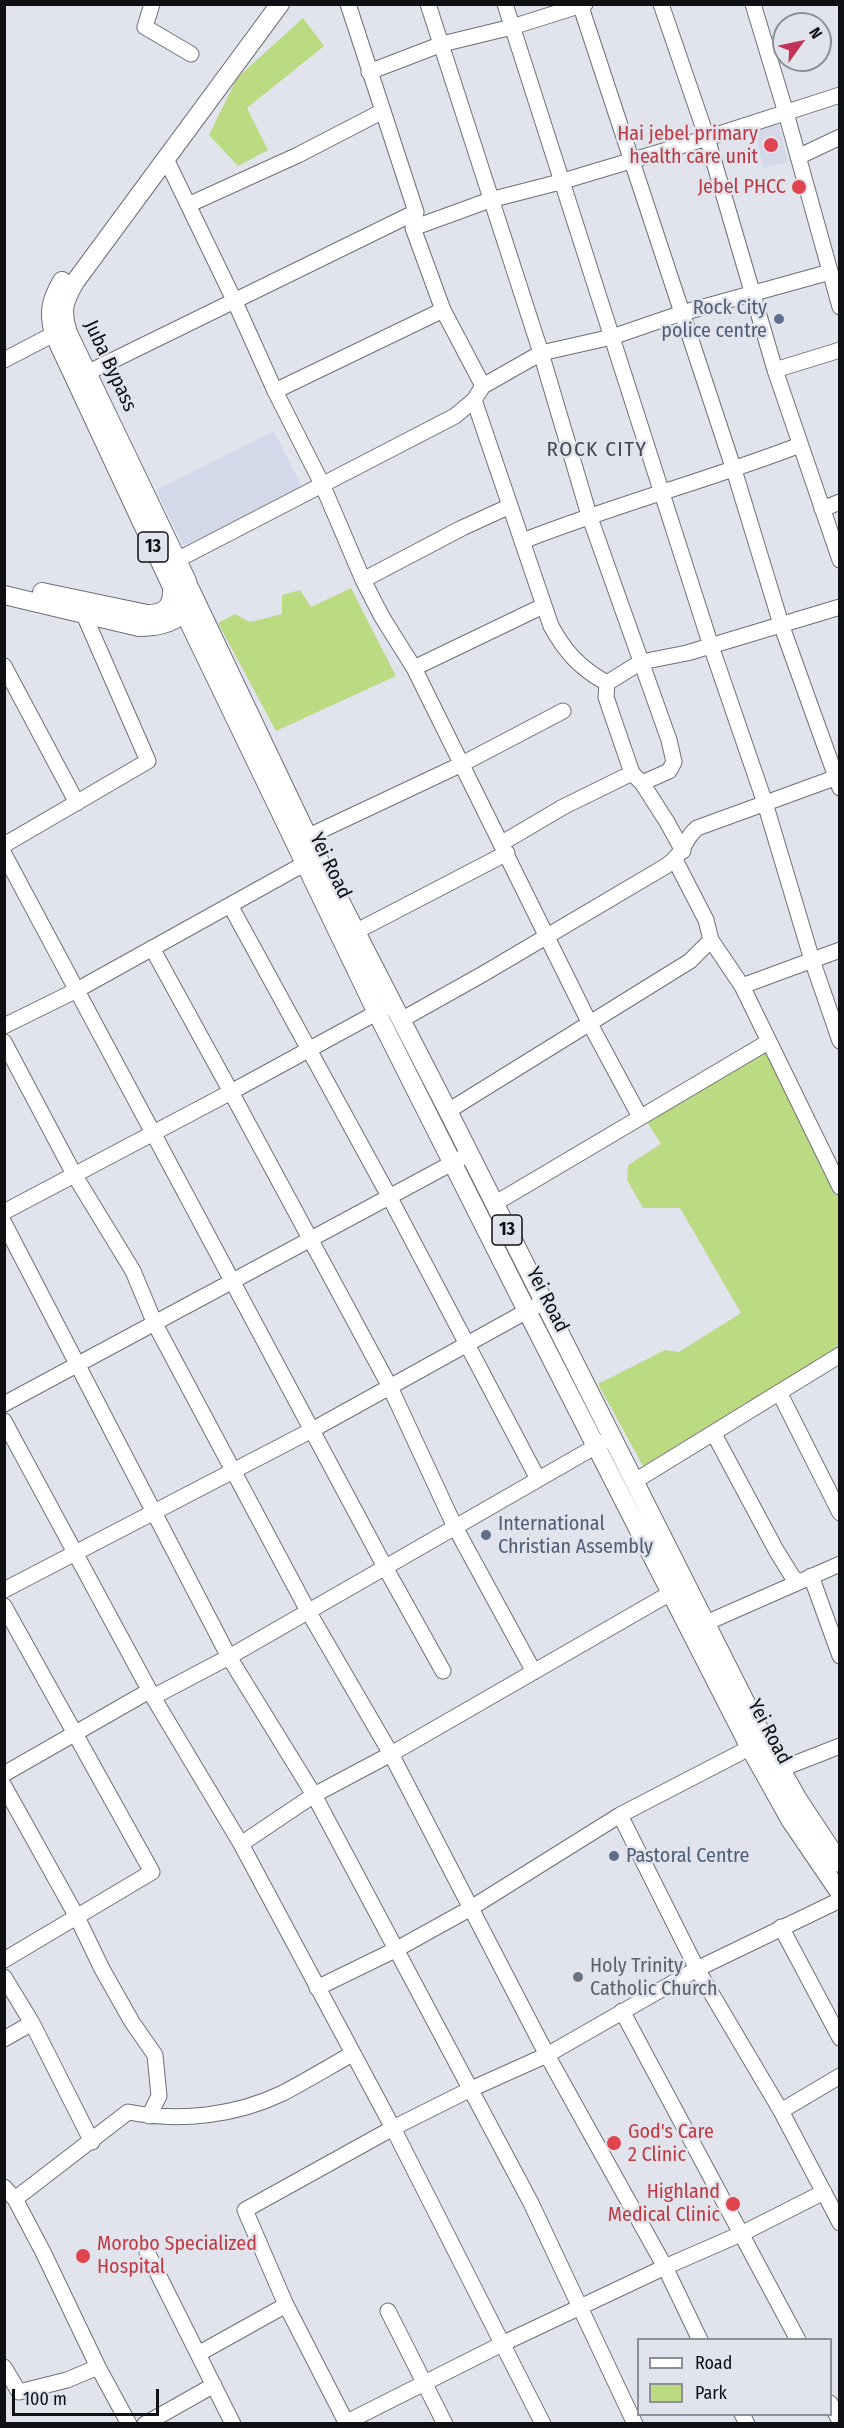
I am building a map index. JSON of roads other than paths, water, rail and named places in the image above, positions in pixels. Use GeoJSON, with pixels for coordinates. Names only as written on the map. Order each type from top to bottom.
{"type":"FeatureCollection","features":[{"type":"Feature","properties":{"kind":"main road","name":"Juba Bypass"},"geometry":{"type":"LineString","coordinates":[[181,588],[54,334],[49,310],[53,295],[62,281],[150,166],[266,4]]}},
{"type":"Feature","properties":{"kind":"main road","name":"Juba Bypass"},"geometry":{"type":"LineString","coordinates":[[181,588],[177,560],[87,373],[63,317],[65,300],[75,282],[280,4]]}},
{"type":"Feature","properties":{"kind":"main road","name":"13"},"geometry":{"type":"LineString","coordinates":[[4,583],[153,614],[159,614],[169,608],[181,588]]}},
{"type":"Feature","properties":{"kind":"main road","name":"Yei Road"},"geometry":{"type":"LineString","coordinates":[[181,588],[184,612],[304,864],[448,1111],[544,1302],[605,1442],[757,1743],[781,1769],[818,1832],[840,1863]]}},
{"type":"Feature","properties":{"kind":"main road","name":"Yei Road"},"geometry":{"type":"LineString","coordinates":[[181,588],[355,932],[453,1163],[528,1311],[605,1442],[635,1481],[679,1588],[706,1623],[791,1821],[840,1893]]}},
{"type":"Feature","properties":{"kind":"main road"},"geometry":{"type":"LineString","coordinates":[[4,595],[139,627],[167,624],[184,612]]}},
{"type":"Feature","properties":{"kind":"street"},"geometry":{"type":"LineString","coordinates":[[152,4],[145,27],[191,54]]}},
{"type":"Feature","properties":{"kind":"street"},"geometry":{"type":"LineString","coordinates":[[348,4],[416,212],[413,228],[443,310],[483,386]]}},
{"type":"Feature","properties":{"kind":"street"},"geometry":{"type":"LineString","coordinates":[[355,932],[504,848],[563,807],[637,778],[669,771],[674,762],[669,740],[589,515],[541,353],[428,4]]}},
{"type":"Feature","properties":{"kind":"street"},"geometry":{"type":"LineString","coordinates":[[505,4],[560,182],[711,646],[765,803],[812,960],[840,1041]]}},
{"type":"Feature","properties":{"kind":"street"},"geometry":{"type":"LineString","coordinates":[[661,4],[707,138],[775,370],[840,560]]}},
{"type":"Feature","properties":{"kind":"street"},"geometry":{"type":"LineString","coordinates":[[753,4],[786,113],[839,306]]}},
{"type":"Feature","properties":{"kind":"street"},"geometry":{"type":"LineString","coordinates":[[4,1212],[310,1050],[548,936],[679,856],[690,834],[697,828],[838,780],[781,624],[734,470],[582,5],[512,27],[442,44],[369,72]]}},
{"type":"Feature","properties":{"kind":"street"},"geometry":{"type":"LineString","coordinates":[[413,228],[490,200],[560,182],[707,138],[840,95]]}},
{"type":"Feature","properties":{"kind":"street"},"geometry":{"type":"LineString","coordinates":[[188,205],[298,155],[383,111]]}},
{"type":"Feature","properties":{"kind":"street"},"geometry":{"type":"LineString","coordinates":[[798,157],[840,137]]}},
{"type":"Feature","properties":{"kind":"street"},"geometry":{"type":"LineString","coordinates":[[166,159],[235,302],[275,392],[322,484],[363,580],[382,617],[414,668],[590,1024],[640,1117]]}},
{"type":"Feature","properties":{"kind":"street"},"geometry":{"type":"LineString","coordinates":[[87,373],[416,212]]}},
{"type":"Feature","properties":{"kind":"street"},"geometry":{"type":"LineString","coordinates":[[177,560],[456,416],[474,400],[483,386],[541,353],[612,337],[682,313],[830,272]]}},
{"type":"Feature","properties":{"kind":"street"},"geometry":{"type":"LineString","coordinates":[[275,392],[443,310]]}},
{"type":"Feature","properties":{"kind":"street"},"geometry":{"type":"LineString","coordinates":[[4,360],[54,334]]}},
{"type":"Feature","properties":{"kind":"street"},"geometry":{"type":"LineString","coordinates":[[775,370],[840,350]]}},
{"type":"Feature","properties":{"kind":"street"},"geometry":{"type":"LineString","coordinates":[[474,400],[543,606],[560,642],[571,657],[587,672],[607,683]]}},
{"type":"Feature","properties":{"kind":"street"},"geometry":{"type":"LineString","coordinates":[[523,541],[589,515],[734,470],[800,445]]}},
{"type":"Feature","properties":{"kind":"street"},"geometry":{"type":"LineString","coordinates":[[822,509],[840,502]]}},
{"type":"Feature","properties":{"kind":"street"},"geometry":{"type":"LineString","coordinates":[[363,580],[510,506]]}},
{"type":"Feature","properties":{"kind":"street"},"geometry":{"type":"LineString","coordinates":[[414,668],[543,606]]}},
{"type":"Feature","properties":{"kind":"street"},"geometry":{"type":"LineString","coordinates":[[607,683],[641,662],[711,646],[840,607]]}},
{"type":"Feature","properties":{"kind":"street"},"geometry":{"type":"LineString","coordinates":[[4,845],[148,761],[85,617]]}},
{"type":"Feature","properties":{"kind":"street"},"geometry":{"type":"LineString","coordinates":[[4,666],[77,803]]}},
{"type":"Feature","properties":{"kind":"street"},"geometry":{"type":"LineString","coordinates":[[607,683],[606,697],[637,778],[679,856],[706,920],[711,940],[742,986],[840,1187]]}},
{"type":"Feature","properties":{"kind":"street"},"geometry":{"type":"LineString","coordinates":[[307,837],[462,764],[563,711]]}},
{"type":"Feature","properties":{"kind":"street"},"geometry":{"type":"LineString","coordinates":[[4,854],[385,1567],[443,1671]]}},
{"type":"Feature","properties":{"kind":"street"},"geometry":{"type":"LineString","coordinates":[[4,1026],[76,990],[304,864]]}},
{"type":"Feature","properties":{"kind":"street"},"geometry":{"type":"LineString","coordinates":[[230,905],[390,1198],[538,1479]]}},
{"type":"Feature","properties":{"kind":"street"},"geometry":{"type":"LineString","coordinates":[[448,1111],[690,961],[711,940]]}},
{"type":"Feature","properties":{"kind":"street"},"geometry":{"type":"LineString","coordinates":[[152,948],[390,1387],[455,1527],[534,1672]]}},
{"type":"Feature","properties":{"kind":"street"},"geometry":{"type":"LineString","coordinates":[[742,986],[840,950]]}},
{"type":"Feature","properties":{"kind":"street"},"geometry":{"type":"LineString","coordinates":[[4,1042],[75,1176],[133,1271],[155,1324],[308,1611],[391,1754],[547,2055],[665,2267],[699,2338]]}},
{"type":"Feature","properties":{"kind":"street"},"geometry":{"type":"LineString","coordinates":[[494,1204],[768,1042]]}},
{"type":"Feature","properties":{"kind":"street"},"geometry":{"type":"LineString","coordinates":[[4,1404],[469,1154]]}},
{"type":"Feature","properties":{"kind":"street"},"geometry":{"type":"LineString","coordinates":[[4,1223],[229,1657],[314,1795],[531,2203],[635,2424]]}},
{"type":"Feature","properties":{"kind":"street"},"geometry":{"type":"LineString","coordinates":[[4,1590],[312,1430],[544,1302]]}},
{"type":"Feature","properties":{"kind":"street"},"geometry":{"type":"LineString","coordinates":[[635,1481],[840,1355]]}},
{"type":"Feature","properties":{"kind":"street"},"geometry":{"type":"LineString","coordinates":[[779,1392],[840,1513]]}},
{"type":"Feature","properties":{"kind":"street"},"geometry":{"type":"LineString","coordinates":[[4,1421],[151,1694],[241,1844],[393,2128],[504,2343],[543,2424]]}},
{"type":"Feature","properties":{"kind":"street"},"geometry":{"type":"LineString","coordinates":[[714,1434],[792,1576],[804,1579]]}},
{"type":"Feature","properties":{"kind":"street"},"geometry":{"type":"LineString","coordinates":[[4,1774],[75,1732],[229,1657],[605,1442]]}},
{"type":"Feature","properties":{"kind":"street"},"geometry":{"type":"LineString","coordinates":[[706,1623],[840,1564]]}},
{"type":"Feature","properties":{"kind":"street"},"geometry":{"type":"LineString","coordinates":[[804,1579],[840,1656]]}},
{"type":"Feature","properties":{"kind":"street"},"geometry":{"type":"LineString","coordinates":[[241,1844],[314,1795],[391,1754],[679,1588]]}},
{"type":"Feature","properties":{"kind":"street"},"geometry":{"type":"LineString","coordinates":[[4,1606],[152,1872],[4,1960]]}},
{"type":"Feature","properties":{"kind":"street"},"geometry":{"type":"LineString","coordinates":[[317,1988],[397,1949],[471,1908],[620,1815],[757,1743]]}},
{"type":"Feature","properties":{"kind":"street"},"geometry":{"type":"LineString","coordinates":[[781,1769],[840,1746]]}},
{"type":"Feature","properties":{"kind":"street"},"geometry":{"type":"LineString","coordinates":[[4,1786],[77,1917],[122,2006],[155,2055],[159,2096],[149,2116]]}},
{"type":"Feature","properties":{"kind":"street"},"geometry":{"type":"LineString","coordinates":[[620,1815],[697,1969],[781,2111],[840,2223]]}},
{"type":"Feature","properties":{"kind":"street"},"geometry":{"type":"LineString","coordinates":[[824,2192],[743,2233],[504,2343],[347,2423],[286,2305],[244,2210],[393,2128],[547,2055],[697,1969],[840,1900]]}},
{"type":"Feature","properties":{"kind":"street"},"geometry":{"type":"LineString","coordinates":[[781,1927],[840,2038]]}},
{"type":"Feature","properties":{"kind":"street"},"geometry":{"type":"LineString","coordinates":[[4,1977],[32,2023],[92,2142]]}},
{"type":"Feature","properties":{"kind":"street"},"geometry":{"type":"LineString","coordinates":[[622,2011],[743,2233],[797,2338]]}},
{"type":"Feature","properties":{"kind":"street"},"geometry":{"type":"LineString","coordinates":[[4,2039],[32,2023]]}},
{"type":"Feature","properties":{"kind":"street"},"geometry":{"type":"LineString","coordinates":[[129,2424],[98,2367],[44,2252],[8,2193],[92,2142],[128,2112],[149,2116],[228,2113],[281,2094],[352,2054]]}},
{"type":"Feature","properties":{"kind":"street"},"geometry":{"type":"LineString","coordinates":[[781,2111],[840,2076]]}},
{"type":"Feature","properties":{"kind":"street"},"geometry":{"type":"LineString","coordinates":[[147,2252],[234,2424]]}},
{"type":"Feature","properties":{"kind":"street"},"geometry":{"type":"LineString","coordinates":[[198,2354],[286,2305]]}},
{"type":"Feature","properties":{"kind":"street"},"geometry":{"type":"LineString","coordinates":[[388,2311],[445,2424]]}},
{"type":"Feature","properties":{"kind":"street"},"geometry":{"type":"LineString","coordinates":[[4,2367],[19,2392],[67,2380],[98,2367]]}},
{"type":"Feature","properties":{"kind":"street"},"geometry":{"type":"LineString","coordinates":[[145,2424],[214,2385]]}},
{"type":"Feature","properties":{"kind":"street"},"geometry":{"type":"LineString","coordinates":[[832,2405],[840,2421]]}},
{"type":"Feature","properties":{"kind":"place","name":"Hai jebel primary health care unit"},"geometry":{"type":"Point","coordinates":[771,145]}},
{"type":"Feature","properties":{"kind":"place","name":"Jebel PHCC"},"geometry":{"type":"Point","coordinates":[799,187]}},
{"type":"Feature","properties":{"kind":"place","name":"Rock City police centre"},"geometry":{"type":"Point","coordinates":[779,319]}},
{"type":"Feature","properties":{"kind":"place","name":"International Christian Assembly"},"geometry":{"type":"Point","coordinates":[486,1535]}},
{"type":"Feature","properties":{"kind":"place","name":"Pastoral Centre"},"geometry":{"type":"Point","coordinates":[614,1856]}},
{"type":"Feature","properties":{"kind":"place","name":"Holy Trinity Catholic Church"},"geometry":{"type":"Point","coordinates":[578,1977]}},
{"type":"Feature","properties":{"kind":"place","name":"God's Care 2 Clinic"},"geometry":{"type":"Point","coordinates":[614,2143]}},
{"type":"Feature","properties":{"kind":"place","name":"Highland Medical Clinic"},"geometry":{"type":"Point","coordinates":[733,2204]}},
{"type":"Feature","properties":{"kind":"place","name":"Morobo Specialized Hospital"},"geometry":{"type":"Point","coordinates":[83,2256]}},
{"type":"Feature","properties":{"kind":"district","name":"ROCK CITY"},"geometry":{"type":"Point","coordinates":[597,450]}}]}
